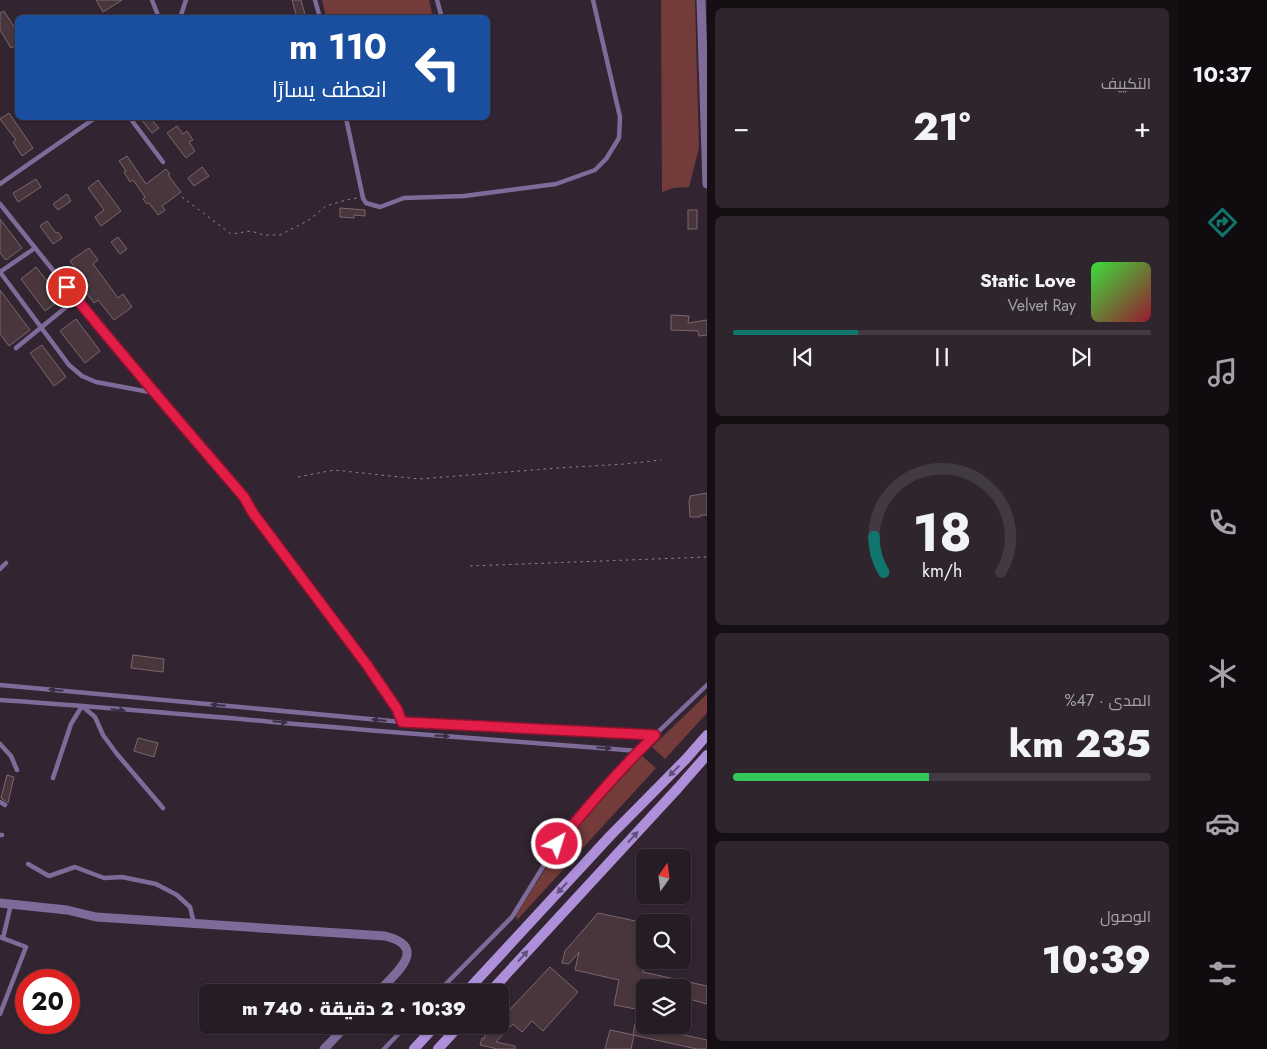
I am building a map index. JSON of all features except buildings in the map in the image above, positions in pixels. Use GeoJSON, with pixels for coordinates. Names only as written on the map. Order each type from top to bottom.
{"type":"FeatureCollection","features":[{"type":"Feature","properties":{"kind":"main road"},"geometry":{"type":"LineString","coordinates":[[473,984],[610,836],[686,760],[707,735]]}},
{"type":"Feature","properties":{"kind":"main road"},"geometry":{"type":"LineString","coordinates":[[497,984],[707,755]]}},
{"type":"Feature","properties":{"kind":"main road"},"geometry":{"type":"LineString","coordinates":[[414,1049],[428,1034]]}},
{"type":"Feature","properties":{"kind":"main road"},"geometry":{"type":"LineString","coordinates":[[438,1049],[452,1034]]}},
{"type":"Feature","properties":{"kind":"street"},"geometry":{"type":"LineString","coordinates":[[701,0],[707,184]]}},
{"type":"Feature","properties":{"kind":"street"},"geometry":{"type":"LineString","coordinates":[[0,903],[68,910],[96,917],[194,922],[377,935],[393,938],[406,946],[408,956],[399,970],[386,984]]}},
{"type":"Feature","properties":{"kind":"street"},"geometry":{"type":"LineString","coordinates":[[324,1049],[338,1034]]}},
{"type":"Feature","properties":{"kind":"lane"},"geometry":{"type":"LineString","coordinates":[[152,0],[158,15]]}},
{"type":"Feature","properties":{"kind":"lane"},"geometry":{"type":"LineString","coordinates":[[181,15],[186,0]]}},
{"type":"Feature","properties":{"kind":"lane"},"geometry":{"type":"LineString","coordinates":[[315,0],[319,15]]}},
{"type":"Feature","properties":{"kind":"lane"},"geometry":{"type":"LineString","coordinates":[[437,0],[441,15]]}},
{"type":"Feature","properties":{"kind":"lane"},"geometry":{"type":"LineString","coordinates":[[346,120],[363,198],[366,203],[380,207],[404,198],[464,196],[556,184],[595,170],[606,159],[619,138],[620,117],[593,0]]}},
{"type":"Feature","properties":{"kind":"lane"},"geometry":{"type":"LineString","coordinates":[[0,184],[92,120]]}},
{"type":"Feature","properties":{"kind":"lane"},"geometry":{"type":"LineString","coordinates":[[132,120],[163,162]]}},
{"type":"Feature","properties":{"kind":"lane"},"geometry":{"type":"LineString","coordinates":[[0,204],[108,339],[130,362],[244,497],[253,513],[367,665],[397,709],[402,722]]}},
{"type":"Feature","properties":{"kind":"lane"},"geometry":{"type":"LineString","coordinates":[[35,248],[0,272],[69,365],[82,376],[96,382],[155,393]]}},
{"type":"Feature","properties":{"kind":"lane"},"geometry":{"type":"LineString","coordinates":[[16,348],[76,299]]}},
{"type":"Feature","properties":{"kind":"lane"},"geometry":{"type":"LineString","coordinates":[[0,570],[6,564]]}},
{"type":"Feature","properties":{"kind":"lane"},"geometry":{"type":"LineString","coordinates":[[0,685],[402,722],[655,735]]}},
{"type":"Feature","properties":{"kind":"lane"},"geometry":{"type":"LineString","coordinates":[[446,984],[512,917],[557,844],[591,802],[638,751],[707,685]]}},
{"type":"Feature","properties":{"kind":"lane"},"geometry":{"type":"LineString","coordinates":[[0,700],[638,751]]}},
{"type":"Feature","properties":{"kind":"lane"},"geometry":{"type":"LineString","coordinates":[[53,778],[71,724],[82,706]]}},
{"type":"Feature","properties":{"kind":"lane"},"geometry":{"type":"LineString","coordinates":[[82,706],[95,717],[103,735],[116,754],[162,808]]}},
{"type":"Feature","properties":{"kind":"lane"},"geometry":{"type":"LineString","coordinates":[[0,744],[11,756],[16,770]]}},
{"type":"Feature","properties":{"kind":"lane"},"geometry":{"type":"LineString","coordinates":[[28,864],[49,876],[75,867],[104,878],[122,877],[156,884],[177,895],[190,907],[194,922]]}},
{"type":"Feature","properties":{"kind":"lane"},"geometry":{"type":"LineString","coordinates":[[0,1014],[26,947],[1,937],[12,904]]}},
{"type":"Feature","properties":{"kind":"lane"},"geometry":{"type":"LineString","coordinates":[[384,1049],[398,1034]]}},
{"type":"Feature","properties":{"kind":"path"},"geometry":{"type":"LineString","coordinates":[[182,197],[231,234],[252,231],[264,235],[280,234],[309,220],[334,202],[363,198]]}},
{"type":"Feature","properties":{"kind":"path"},"geometry":{"type":"LineString","coordinates":[[298,477],[334,470],[419,478],[660,460]]}},
{"type":"Feature","properties":{"kind":"path"},"geometry":{"type":"LineString","coordinates":[[470,566],[707,557]]}},
{"type":"Feature","properties":{"kind":"shaded area"},"geometry":{"type":"Polygon","coordinates":[[[322,0],[429,0],[433,15],[326,15],[322,0]]]}},
{"type":"Feature","properties":{"kind":"shaded area"},"geometry":{"type":"Polygon","coordinates":[[[661,0],[695,0],[699,148],[689,187],[673,188],[662,192],[661,0]]]}},
{"type":"Feature","properties":{"kind":"shaded area"},"geometry":{"type":"Polygon","coordinates":[[[707,694],[707,713],[665,759],[652,747],[707,694]]]}},
{"type":"Feature","properties":{"kind":"shaded area"},"geometry":{"type":"Polygon","coordinates":[[[642,756],[656,768],[517,920],[516,915],[561,844],[642,756]]]}},
{"type":"Feature","properties":{"kind":"route"},"geometry":{"type":"LineString","coordinates":[[67,287],[108,339],[130,362],[244,497],[253,513],[367,665],[397,709],[402,722],[655,735],[591,802],[557,844]]}}]}
